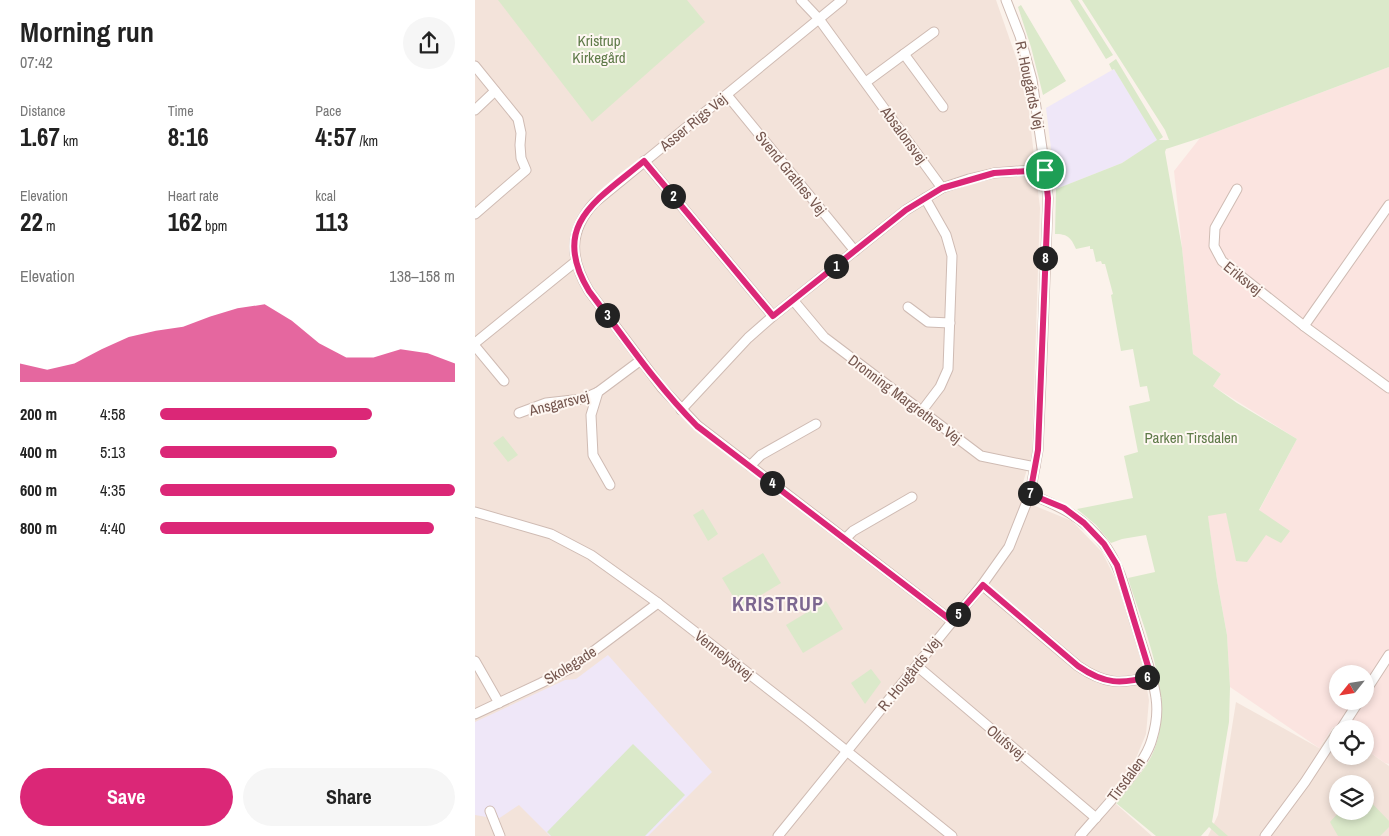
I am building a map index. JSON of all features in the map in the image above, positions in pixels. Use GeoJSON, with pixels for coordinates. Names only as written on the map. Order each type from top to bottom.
{"type":"FeatureCollection","features":[{"type":"Feature","properties":{"kind":"street","name":"Absalonsvej"},"geometry":{"type":"LineString","coordinates":[[801,0],[819,19],[942,188]]}},
{"type":"Feature","properties":{"kind":"street","name":"Asser Rigs Vej"},"geometry":{"type":"LineString","coordinates":[[842,0],[594,202],[585,213],[575,236],[575,262],[581,278],[589,291],[662,388],[697,426],[952,621]]}},
{"type":"Feature","properties":{"kind":"street","name":"R. Hougårds Vej"},"geometry":{"type":"LineString","coordinates":[[777,836],[983,585],[1009,547],[1030,494],[1038,450],[1048,198],[1032,80],[1020,36],[1006,0]]}},
{"type":"Feature","properties":{"kind":"street"},"geometry":{"type":"LineString","coordinates":[[866,82],[934,32]]}},
{"type":"Feature","properties":{"kind":"street"},"geometry":{"type":"LineString","coordinates":[[904,54],[943,107]]}},
{"type":"Feature","properties":{"kind":"street"},"geometry":{"type":"LineString","coordinates":[[475,66],[518,120],[521,133],[521,158],[526,170],[475,214]]}},
{"type":"Feature","properties":{"kind":"street"},"geometry":{"type":"LineString","coordinates":[[475,110],[495,91]]}},
{"type":"Feature","properties":{"kind":"street","name":"Svend Grathes Vej"},"geometry":{"type":"LineString","coordinates":[[727,95],[855,251]]}},
{"type":"Feature","properties":{"kind":"street"},"geometry":{"type":"LineString","coordinates":[[644,161],[773,316]]}},
{"type":"Feature","properties":{"kind":"street"},"geometry":{"type":"LineString","coordinates":[[681,410],[748,338],[906,210],[942,188],[994,173],[1045,170]]}},
{"type":"Feature","properties":{"kind":"street","name":"Eriksvej"},"geometry":{"type":"LineString","coordinates":[[1237,189],[1215,228],[1214,246],[1222,261],[1304,326],[1389,388]]}},
{"type":"Feature","properties":{"kind":"street"},"geometry":{"type":"LineString","coordinates":[[921,412],[940,387],[948,369],[952,256],[946,235],[925,198]]}},
{"type":"Feature","properties":{"kind":"street"},"geometry":{"type":"LineString","coordinates":[[1304,326],[1389,205]]}},
{"type":"Feature","properties":{"kind":"street"},"geometry":{"type":"LineString","coordinates":[[504,381],[475,344],[575,262]]}},
{"type":"Feature","properties":{"kind":"street","name":"Dronning Margrethes Vej"},"geometry":{"type":"LineString","coordinates":[[793,300],[824,337],[981,456],[1035,467]]}},
{"type":"Feature","properties":{"kind":"street"},"geometry":{"type":"LineString","coordinates":[[908,307],[928,322],[950,324]]}},
{"type":"Feature","properties":{"kind":"street","name":"Ansgarsvej"},"geometry":{"type":"LineString","coordinates":[[519,413],[546,403],[581,399],[599,392],[641,360]]}},
{"type":"Feature","properties":{"kind":"street","name":"Ansgarsvej"},"geometry":{"type":"LineString","coordinates":[[599,392],[591,416],[593,455],[610,485]]}},
{"type":"Feature","properties":{"kind":"street"},"geometry":{"type":"LineString","coordinates":[[750,466],[761,455],[816,424]]}},
{"type":"Feature","properties":{"kind":"street","name":"Tirsdalen"},"geometry":{"type":"LineString","coordinates":[[1030,494],[1064,508],[1084,523],[1104,544],[1117,565],[1156,698],[1156,718],[1152,741],[1141,763],[1080,836]]}},
{"type":"Feature","properties":{"kind":"street"},"geometry":{"type":"LineString","coordinates":[[845,539],[853,530],[912,497]]}},
{"type":"Feature","properties":{"kind":"street","name":"Vennelystvej"},"geometry":{"type":"LineString","coordinates":[[475,512],[551,534],[591,555],[657,603],[847,751],[951,836]]}},
{"type":"Feature","properties":{"kind":"street"},"geometry":{"type":"LineString","coordinates":[[983,585],[1092,676],[1104,680],[1133,682],[1151,676]]}},
{"type":"Feature","properties":{"kind":"street","name":"Skolegade"},"geometry":{"type":"LineString","coordinates":[[475,714],[571,668],[657,603]]}},
{"type":"Feature","properties":{"kind":"street"},"geometry":{"type":"LineString","coordinates":[[1374,678],[1389,655]]}},
{"type":"Feature","properties":{"kind":"street"},"geometry":{"type":"LineString","coordinates":[[475,661],[499,703]]}},
{"type":"Feature","properties":{"kind":"street","name":"Olufsvej"},"geometry":{"type":"LineString","coordinates":[[917,666],[1096,818]]}},
{"type":"Feature","properties":{"kind":"street"},"geometry":{"type":"LineString","coordinates":[[1265,836],[1329,746]]}},
{"type":"Feature","properties":{"kind":"street"},"geometry":{"type":"LineString","coordinates":[[490,811],[500,836]]}},
{"type":"Feature","properties":{"kind":"shaded area"},"geometry":{"type":"Polygon","coordinates":[[[475,0],[996,0],[1026,86],[1040,208],[1032,453],[1018,499],[1072,521],[1102,552],[1119,586],[1141,657],[1149,700],[1146,734],[1134,763],[1107,796],[1152,836],[475,836],[475,0]]]}},
{"type":"Feature","properties":{"kind":"shaded area"},"geometry":{"type":"Polygon","coordinates":[[[1389,67],[1389,764],[1374,755],[1374,720],[1329,720],[1329,733],[1319,748],[1230,687],[1227,635],[1204,490],[1253,522],[1297,439],[1213,386],[1221,374],[1193,354],[1174,171],[1200,138],[1389,67]]]}},
{"type":"Feature","properties":{"kind":"shaded area"},"geometry":{"type":"Polygon","coordinates":[[[1114,69],[1158,140],[1122,163],[1056,189],[1046,108],[1114,69]]]}},
{"type":"Feature","properties":{"kind":"shaded area"},"geometry":{"type":"Polygon","coordinates":[[[608,655],[712,772],[648,836],[550,836],[519,805],[498,819],[475,815],[475,722],[565,680],[576,679],[608,655]]]}},
{"type":"Feature","properties":{"kind":"shaded area"},"geometry":{"type":"Polygon","coordinates":[[[1236,702],[1319,748],[1329,734],[1329,765],[1374,765],[1374,755],[1389,766],[1389,836],[1208,836],[1218,815],[1236,702]]]}},
{"type":"Feature","properties":{"kind":"green space","name":"Kristrup Kirkegård"},"geometry":{"type":"Polygon","coordinates":[[[498,0],[687,0],[705,22],[592,122],[498,0]]]}},
{"type":"Feature","properties":{"kind":"green space"},"geometry":{"type":"Polygon","coordinates":[[[1070,0],[1078,0],[1113,55],[1106,59],[1070,0]]]}},
{"type":"Feature","properties":{"kind":"green space","name":"Parken Tirsdalen"},"geometry":{"type":"Polygon","coordinates":[[[1082,0],[1389,0],[1389,67],[1166,149],[1165,152],[1182,248],[1193,354],[1221,374],[1213,386],[1237,403],[1297,439],[1259,510],[1290,531],[1281,543],[1266,535],[1247,562],[1236,561],[1226,513],[1208,516],[1227,635],[1230,687],[1229,722],[1212,822],[1228,836],[1219,836],[1209,827],[1201,836],[1156,836],[1116,803],[1151,757],[1158,736],[1161,713],[1156,667],[1128,578],[1155,572],[1146,535],[1111,543],[1096,525],[1077,509],[1133,498],[1124,456],[1138,452],[1129,406],[1150,401],[1147,386],[1140,387],[1133,349],[1121,351],[1111,295],[1113,294],[1105,264],[1102,264],[1101,261],[1096,262],[1093,249],[1090,249],[1090,246],[1076,249],[1068,237],[1055,234],[1056,189],[1122,163],[1157,140],[1114,69],[1112,70],[1109,64],[1116,59],[1163,137],[1159,140],[1169,140],[1165,130],[1082,0]]]}},
{"type":"Feature","properties":{"kind":"green space"},"geometry":{"type":"Polygon","coordinates":[[[1021,5],[1066,81],[1043,95],[1031,47],[1018,7],[1021,5]]]}},
{"type":"Feature","properties":{"kind":"green space"},"geometry":{"type":"Polygon","coordinates":[[[503,436],[518,455],[508,462],[493,443],[503,436]]]}},
{"type":"Feature","properties":{"kind":"green space"},"geometry":{"type":"Polygon","coordinates":[[[703,509],[718,534],[708,541],[693,515],[703,509]]]}},
{"type":"Feature","properties":{"kind":"green space"},"geometry":{"type":"Polygon","coordinates":[[[763,553],[781,583],[740,608],[722,578],[763,553]]]}},
{"type":"Feature","properties":{"kind":"green space"},"geometry":{"type":"Polygon","coordinates":[[[826,601],[843,629],[803,653],[786,625],[826,601]]]}},
{"type":"Feature","properties":{"kind":"green space"},"geometry":{"type":"Polygon","coordinates":[[[871,669],[881,682],[865,704],[851,683],[871,669]]]}},
{"type":"Feature","properties":{"kind":"green space"},"geometry":{"type":"Polygon","coordinates":[[[633,744],[685,795],[645,836],[551,836],[547,832],[633,744]]]}},
{"type":"Feature","properties":{"kind":"green space"},"geometry":{"type":"Polygon","coordinates":[[[1374,805],[1389,821],[1389,827],[1380,836],[1338,836],[1330,822],[1332,820],[1374,820],[1374,805]]]}},
{"type":"Feature","properties":{"kind":"district","name":"KRISTRUP"},"geometry":{"type":"Point","coordinates":[778,603]}},
{"type":"Feature","properties":{"kind":"route"},"geometry":{"type":"LineString","coordinates":[[644,161],[773,316],[906,210],[942,188],[994,173],[1045,170],[1048,198],[1038,450],[1030,494],[1064,508],[1084,523],[1104,544],[1117,565],[1151,676],[1133,682],[1104,680],[1092,676],[983,585],[952,621],[697,426],[662,388],[589,291],[581,278],[575,262],[575,236],[585,213],[594,202],[644,161]]}}]}
